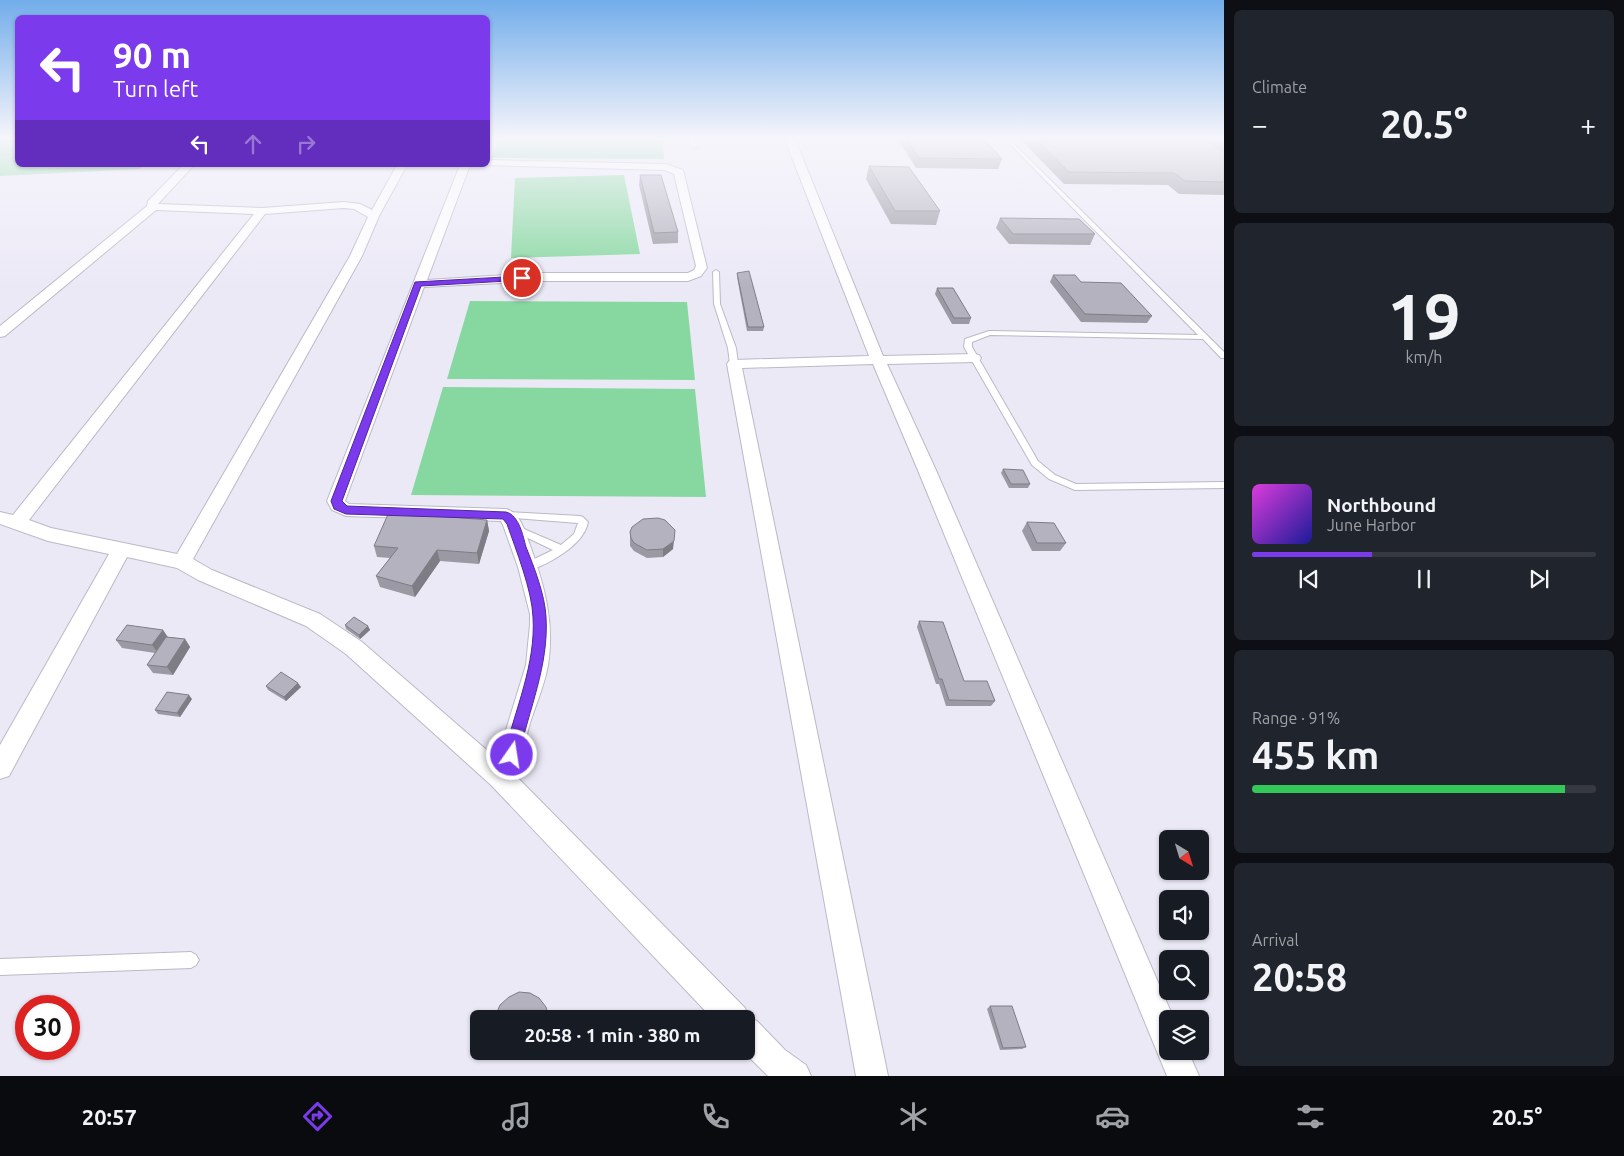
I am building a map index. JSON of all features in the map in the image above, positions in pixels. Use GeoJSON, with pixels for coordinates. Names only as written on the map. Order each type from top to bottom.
{"type":"FeatureCollection","features":[{"type":"Feature","properties":{"kind":"street"},"geometry":{"type":"LineString","coordinates":[[0,333],[153,206],[152,204],[168,187]]}},
{"type":"Feature","properties":{"kind":"street"},"geometry":{"type":"LineString","coordinates":[[182,562],[356,256],[390,187]]}},
{"type":"Feature","properties":{"kind":"street"},"geometry":{"type":"LineString","coordinates":[[456,187],[336,501],[338,506],[346,510],[510,522],[528,567],[540,614],[537,665],[518,725],[512,755],[500,777]]}},
{"type":"Feature","properties":{"kind":"street"},"geometry":{"type":"LineString","coordinates":[[418,284],[540,278],[694,276],[701,270],[702,266],[683,187]]}},
{"type":"Feature","properties":{"kind":"street"},"geometry":{"type":"LineString","coordinates":[[809,187],[878,360],[926,468],[1159,1019]]}},
{"type":"Feature","properties":{"kind":"street"},"geometry":{"type":"LineString","coordinates":[[153,206],[262,210],[344,205],[356,206],[374,216]]}},
{"type":"Feature","properties":{"kind":"street"},"geometry":{"type":"LineString","coordinates":[[262,210],[9,520],[48,534],[182,562],[205,575],[313,620],[354,648],[500,777],[725,1010]]}},
{"type":"Feature","properties":{"kind":"street"},"geometry":{"type":"LineString","coordinates":[[872,1076],[734,364],[974,358]]}},
{"type":"Feature","properties":{"kind":"street"},"geometry":{"type":"LineString","coordinates":[[0,768],[121,550]]}},
{"type":"Feature","properties":{"kind":"street"},"geometry":{"type":"LineString","coordinates":[[755,1042],[780,1071]]}},
{"type":"Feature","properties":{"kind":"street"},"geometry":{"type":"LineString","coordinates":[[1176,1060],[1183,1076]]}},
{"type":"Feature","properties":{"kind":"lane"},"geometry":{"type":"LineString","coordinates":[[1055,187],[1224,356]]}},
{"type":"Feature","properties":{"kind":"lane"},"geometry":{"type":"LineString","coordinates":[[716,272],[717,304],[732,348],[734,364]]}},
{"type":"Feature","properties":{"kind":"lane"},"geometry":{"type":"LineString","coordinates":[[1205,338],[989,333],[968,340],[968,347],[1034,463],[1052,477],[1075,487],[1224,485]]}},
{"type":"Feature","properties":{"kind":"lane"},"geometry":{"type":"LineString","coordinates":[[510,522],[580,519],[583,526],[578,537],[528,567]]}},
{"type":"Feature","properties":{"kind":"lane"},"geometry":{"type":"LineString","coordinates":[[510,522],[561,548]]}},
{"type":"Feature","properties":{"kind":"lane"},"geometry":{"type":"LineString","coordinates":[[0,967],[191,960]]}},
{"type":"Feature","properties":{"kind":"green space"},"geometry":{"type":"Polygon","coordinates":[[[515,187],[626,187],[640,254],[511,258],[515,187]]]}},
{"type":"Feature","properties":{"kind":"green space"},"geometry":{"type":"Polygon","coordinates":[[[470,301],[687,302],[695,380],[447,379],[470,301]]]}},
{"type":"Feature","properties":{"kind":"green space"},"geometry":{"type":"Polygon","coordinates":[[[443,387],[695,389],[706,497],[411,495],[443,387]]]}},
{"type":"Feature","properties":{"kind":"building"},"geometry":{"type":"Polygon","coordinates":[[[643,187],[665,187],[678,232],[654,233],[643,187]]]}},
{"type":"Feature","properties":{"kind":"building"},"geometry":{"type":"Polygon","coordinates":[[[881,187],[923,187],[940,211],[895,211],[881,187]]]}},
{"type":"Feature","properties":{"kind":"building"},"geometry":{"type":"Polygon","coordinates":[[[1000,218],[1079,219],[1095,234],[1013,234],[1000,218]]]}},
{"type":"Feature","properties":{"kind":"building"},"geometry":{"type":"Polygon","coordinates":[[[749,271],[764,327],[748,327],[737,273],[749,271]]]}},
{"type":"Feature","properties":{"kind":"building"},"geometry":{"type":"Polygon","coordinates":[[[1053,275],[1075,275],[1081,282],[1121,283],[1152,316],[1085,314],[1053,275]]]}},
{"type":"Feature","properties":{"kind":"building"},"geometry":{"type":"Polygon","coordinates":[[[937,288],[953,288],[971,318],[954,318],[937,288]]]}},
{"type":"Feature","properties":{"kind":"building"},"geometry":{"type":"Polygon","coordinates":[[[1003,469],[1023,470],[1030,484],[1011,484],[1003,469]]]}},
{"type":"Feature","properties":{"kind":"building"},"geometry":{"type":"Polygon","coordinates":[[[389,512],[487,520],[477,553],[437,550],[412,586],[376,576],[398,548],[374,546],[389,512]]]}},
{"type":"Feature","properties":{"kind":"building"},"geometry":{"type":"Polygon","coordinates":[[[658,518],[665,520],[675,530],[674,541],[663,549],[647,550],[634,543],[630,532],[632,527],[643,519],[658,518]]]}},
{"type":"Feature","properties":{"kind":"building"},"geometry":{"type":"Polygon","coordinates":[[[1027,522],[1054,523],[1066,543],[1037,543],[1027,522]]]}},
{"type":"Feature","properties":{"kind":"building"},"geometry":{"type":"Polygon","coordinates":[[[354,617],[368,626],[359,635],[345,625],[354,617]]]}},
{"type":"Feature","properties":{"kind":"building"},"geometry":{"type":"Polygon","coordinates":[[[919,621],[943,622],[964,681],[987,681],[995,701],[949,700],[942,679],[939,679],[919,621]]]}},
{"type":"Feature","properties":{"kind":"building"},"geometry":{"type":"Polygon","coordinates":[[[127,625],[163,630],[152,645],[116,640],[127,625]]]}},
{"type":"Feature","properties":{"kind":"building"},"geometry":{"type":"Polygon","coordinates":[[[166,637],[185,639],[167,667],[147,665],[166,637]]]}},
{"type":"Feature","properties":{"kind":"building"},"geometry":{"type":"Polygon","coordinates":[[[281,672],[298,683],[284,697],[266,686],[281,672]]]}},
{"type":"Feature","properties":{"kind":"building"},"geometry":{"type":"Polygon","coordinates":[[[167,692],[189,695],[177,713],[155,710],[167,692]]]}},
{"type":"Feature","properties":{"kind":"building"},"geometry":{"type":"Polygon","coordinates":[[[519,992],[530,993],[539,998],[547,1010],[498,1010],[500,1005],[509,997],[519,992]]]}},
{"type":"Feature","properties":{"kind":"building"},"geometry":{"type":"Polygon","coordinates":[[[990,1006],[1012,1006],[1026,1047],[1003,1048],[990,1006]]]}},
{"type":"Feature","properties":{"kind":"route"},"geometry":{"type":"LineString","coordinates":[[512,755],[518,725],[537,665],[540,624],[540,614],[528,567],[512,523],[506,516],[346,510],[338,506],[336,501],[418,284],[522,278]]}}]}
